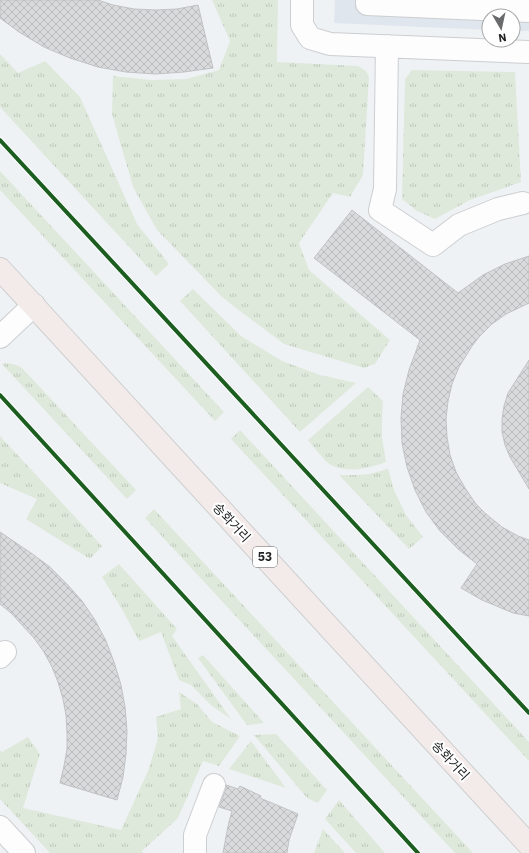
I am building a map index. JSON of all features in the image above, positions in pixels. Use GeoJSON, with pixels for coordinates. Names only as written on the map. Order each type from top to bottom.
{"type":"FeatureCollection","features":[{"type":"Feature","properties":{"kind":"main road","name":"송화거리"},"geometry":{"type":"LineString","coordinates":[[0,269],[529,845]]}},
{"type":"Feature","properties":{"kind":"street"},"geometry":{"type":"LineString","coordinates":[[302,0],[302,25],[310,38],[330,44],[529,52]]}},
{"type":"Feature","properties":{"kind":"street"},"geometry":{"type":"LineString","coordinates":[[367,0],[367,4],[529,11]]}},
{"type":"Feature","properties":{"kind":"street"},"geometry":{"type":"LineString","coordinates":[[387,46],[385,189],[380,210],[433,245],[459,225],[498,208],[523,203]]}},
{"type":"Feature","properties":{"kind":"street"},"geometry":{"type":"LineString","coordinates":[[0,337],[34,305]]}},
{"type":"Feature","properties":{"kind":"street"},"geometry":{"type":"LineString","coordinates":[[195,853],[195,835],[214,785]]}},
{"type":"Feature","properties":{"kind":"street"},"geometry":{"type":"LineString","coordinates":[[0,827],[24,853]]}},
{"type":"Feature","properties":{"kind":"shaded area"},"geometry":{"type":"Polygon","coordinates":[[[335,0],[529,0],[529,31],[521,31],[521,8],[481,8],[481,30],[334,23],[335,0]]]}},
{"type":"Feature","properties":{"kind":"green space"},"geometry":{"type":"Polygon","coordinates":[[[212,0],[278,0],[277,62],[358,66],[366,71],[369,77],[363,175],[350,197],[333,193],[299,243],[309,270],[390,340],[375,364],[364,368],[284,344],[223,298],[157,230],[133,187],[112,114],[113,76],[151,80],[186,79],[219,70],[230,41],[212,0]]]}},
{"type":"Feature","properties":{"kind":"green space"},"geometry":{"type":"Polygon","coordinates":[[[0,54],[18,73],[45,61],[80,97],[137,224],[169,264],[156,276],[0,107],[0,54]]]}},
{"type":"Feature","properties":{"kind":"green space"},"geometry":{"type":"Polygon","coordinates":[[[412,70],[515,72],[521,182],[470,200],[435,219],[417,211],[402,199],[405,79],[412,70]]]}},
{"type":"Feature","properties":{"kind":"green space"},"geometry":{"type":"Polygon","coordinates":[[[0,171],[224,412],[215,421],[0,190],[0,171]]]}},
{"type":"Feature","properties":{"kind":"green space"},"geometry":{"type":"Polygon","coordinates":[[[193,289],[241,336],[282,361],[320,375],[356,383],[300,432],[180,301],[193,289]]]}},
{"type":"Feature","properties":{"kind":"green space"},"geometry":{"type":"Polygon","coordinates":[[[8,363],[22,368],[136,490],[127,499],[2,364],[8,363]]]}},
{"type":"Feature","properties":{"kind":"green space"},"geometry":{"type":"Polygon","coordinates":[[[368,387],[383,401],[382,438],[386,462],[366,468],[352,470],[338,468],[329,464],[308,440],[368,387]]]}},
{"type":"Feature","properties":{"kind":"green space"},"geometry":{"type":"Polygon","coordinates":[[[240,430],[529,742],[529,761],[231,439],[240,430]]]}},
{"type":"Feature","properties":{"kind":"green space"},"geometry":{"type":"Polygon","coordinates":[[[0,436],[102,546],[90,559],[26,519],[37,499],[0,483],[0,436]]]}},
{"type":"Feature","properties":{"kind":"green space"},"geometry":{"type":"Polygon","coordinates":[[[388,468],[394,490],[406,515],[423,537],[409,549],[339,475],[370,474],[388,468]]]}},
{"type":"Feature","properties":{"kind":"green space"},"geometry":{"type":"Polygon","coordinates":[[[154,509],[473,853],[455,853],[145,518],[154,509]]]}},
{"type":"Feature","properties":{"kind":"green space"},"geometry":{"type":"Polygon","coordinates":[[[119,564],[177,629],[172,636],[231,719],[212,706],[191,685],[179,680],[161,632],[139,641],[102,577],[119,564]]]}},
{"type":"Feature","properties":{"kind":"green space"},"geometry":{"type":"Polygon","coordinates":[[[203,655],[264,723],[247,725],[198,658],[203,655]]]}},
{"type":"Feature","properties":{"kind":"green space"},"geometry":{"type":"Polygon","coordinates":[[[179,692],[197,704],[212,722],[240,736],[219,766],[203,761],[178,818],[142,851],[143,853],[50,853],[0,799],[0,750],[2,752],[28,737],[40,754],[23,808],[121,830],[148,771],[158,738],[156,717],[181,709],[179,692]]]}},
{"type":"Feature","properties":{"kind":"green space"},"geometry":{"type":"Polygon","coordinates":[[[276,734],[327,790],[318,803],[307,798],[254,735],[276,734]]]}},
{"type":"Feature","properties":{"kind":"green space"},"geometry":{"type":"Polygon","coordinates":[[[251,741],[286,788],[229,769],[251,741]]]}},
{"type":"Feature","properties":{"kind":"green space"},"geometry":{"type":"Polygon","coordinates":[[[339,800],[385,853],[356,853],[325,819],[339,800]]]}},
{"type":"Feature","properties":{"kind":"green space"},"geometry":{"type":"Polygon","coordinates":[[[323,829],[345,853],[314,853],[323,829]]]}},
{"type":"Feature","properties":{"kind":"building"},"geometry":{"type":"Polygon","coordinates":[[[0,0],[98,0],[113,5],[134,9],[156,10],[177,9],[198,5],[213,68],[155,74],[126,72],[98,67],[70,58],[44,47],[19,32],[0,18],[0,0]]]}},
{"type":"Feature","properties":{"kind":"building"},"geometry":{"type":"Polygon","coordinates":[[[352,210],[458,293],[483,275],[505,264],[529,256],[529,303],[506,314],[492,324],[472,346],[459,367],[452,384],[446,419],[450,455],[456,472],[465,488],[476,504],[502,527],[529,540],[529,616],[513,613],[482,600],[461,588],[477,564],[458,549],[440,531],[426,512],[415,490],[407,467],[402,443],[401,418],[403,394],[409,370],[420,340],[314,258],[352,210]]]}},
{"type":"Feature","properties":{"kind":"building"},"geometry":{"type":"Polygon","coordinates":[[[529,360],[529,489],[510,457],[505,445],[502,432],[502,419],[508,393],[529,360]]]}},
{"type":"Feature","properties":{"kind":"building"},"geometry":{"type":"Polygon","coordinates":[[[0,532],[50,567],[66,583],[82,601],[95,620],[106,641],[121,685],[127,731],[123,777],[117,800],[60,783],[67,749],[66,715],[63,699],[52,667],[44,652],[34,638],[11,613],[0,604],[0,532]]]}},
{"type":"Feature","properties":{"kind":"building"},"geometry":{"type":"Polygon","coordinates":[[[226,785],[238,789],[240,786],[261,796],[260,798],[298,814],[289,840],[287,853],[223,853],[232,811],[219,807],[226,789],[226,785]]]}},
{"type":"Feature","properties":{"kind":"cycle path"},"geometry":{"type":"LineString","coordinates":[[0,140],[529,713]]}},
{"type":"Feature","properties":{"kind":"cycle path"},"geometry":{"type":"LineString","coordinates":[[0,395],[418,853]]}}]}
